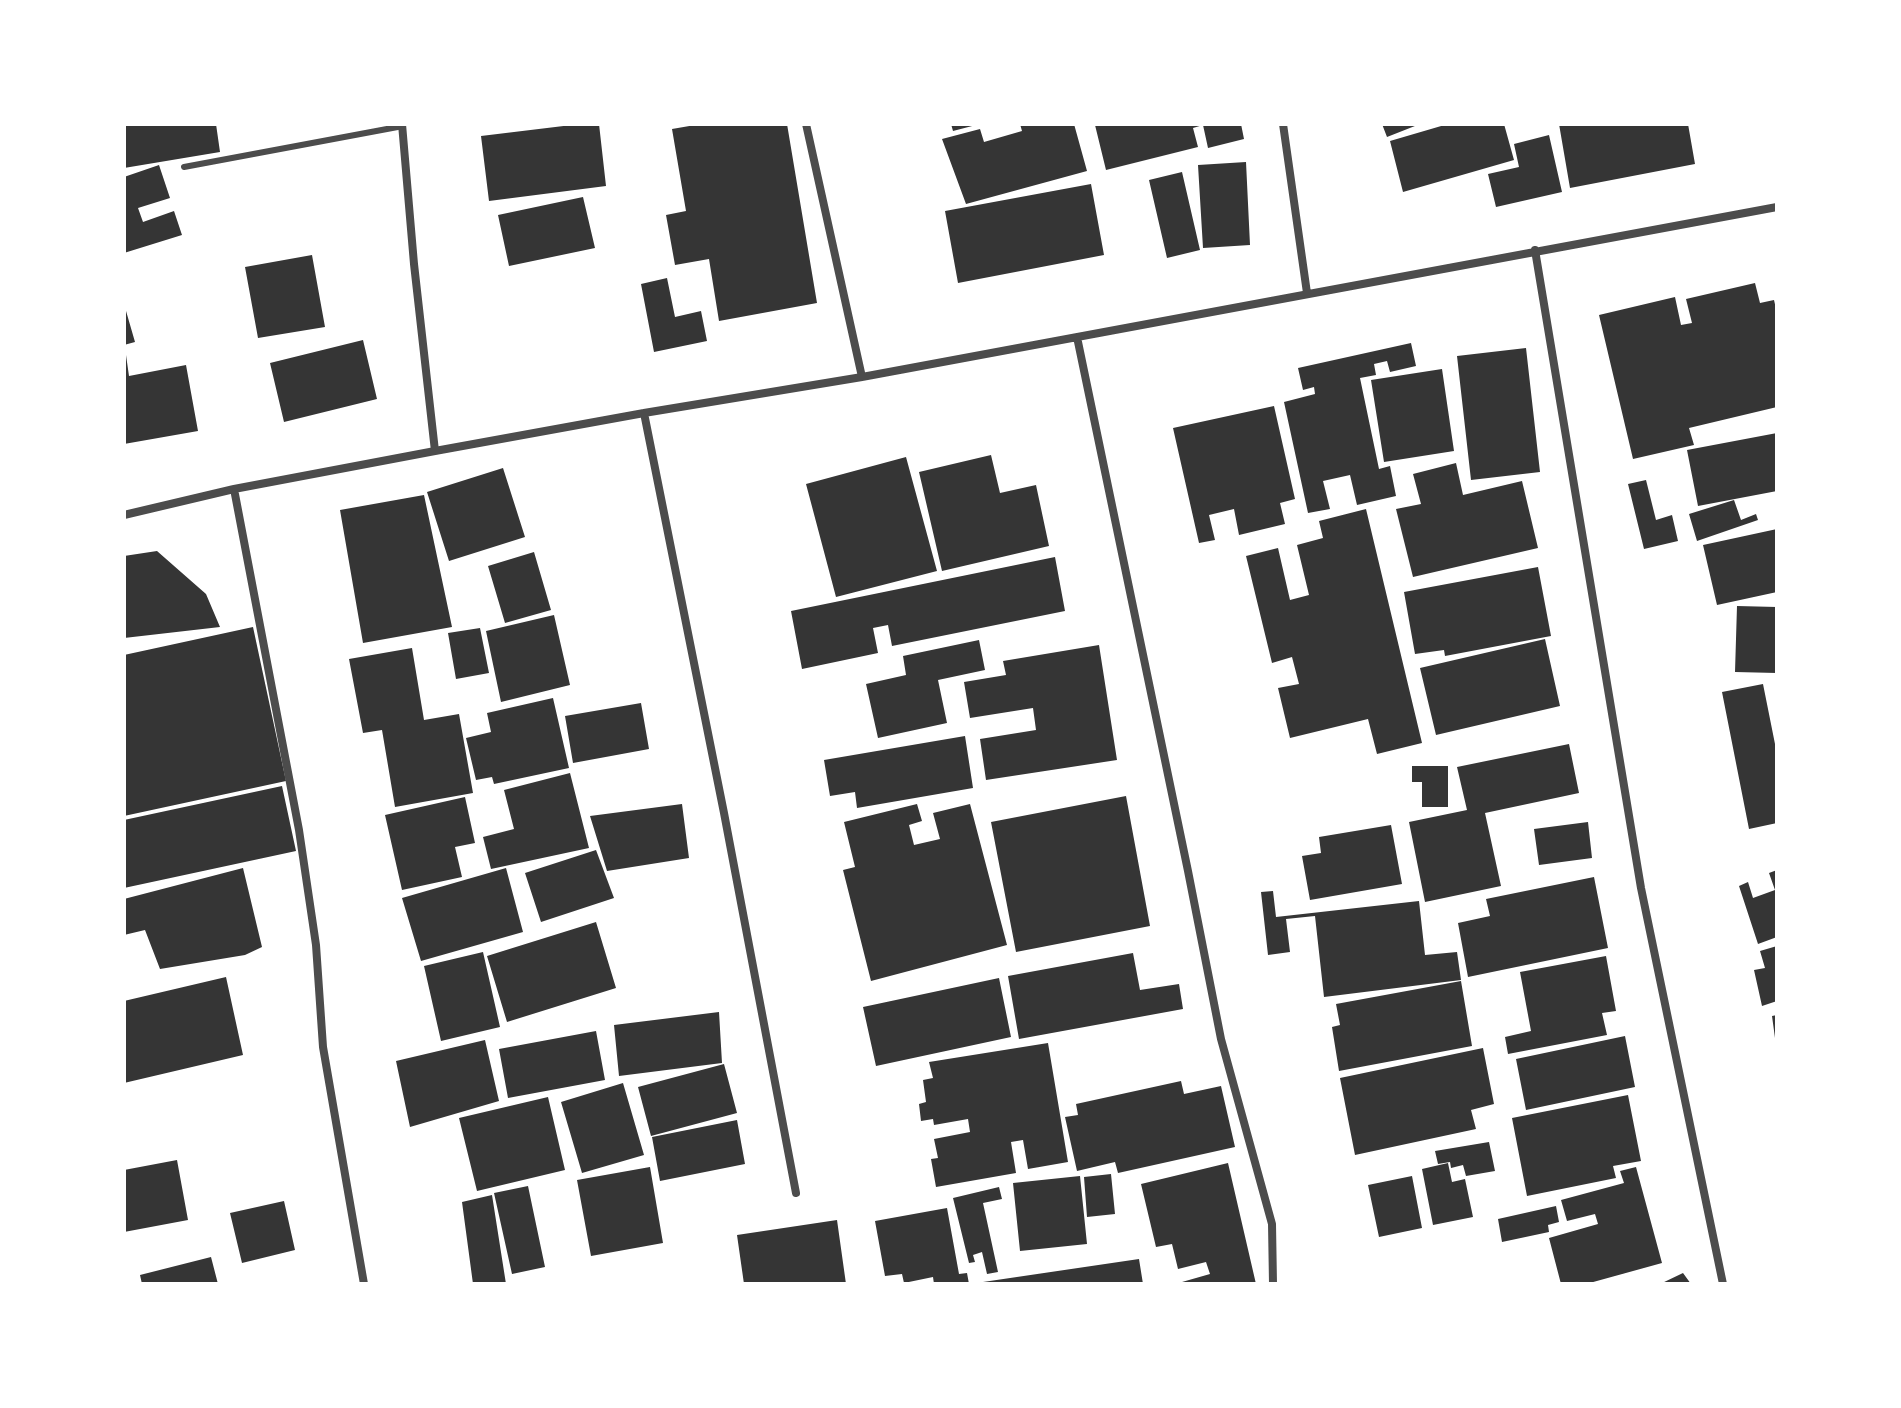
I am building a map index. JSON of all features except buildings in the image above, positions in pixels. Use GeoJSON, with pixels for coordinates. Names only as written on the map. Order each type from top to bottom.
{"type":"FeatureCollection","features":[{"type":"Feature","properties":{"kind":"street"},"geometry":{"type":"LineString","coordinates":[[806,124],[862,377]]}},
{"type":"Feature","properties":{"kind":"street"},"geometry":{"type":"LineString","coordinates":[[1283,124],[1307,293]]}},
{"type":"Feature","properties":{"kind":"street"},"geometry":{"type":"LineString","coordinates":[[403,125],[414,264],[435,451]]}},
{"type":"Feature","properties":{"kind":"street"},"geometry":{"type":"LineString","coordinates":[[124,515],[234,489],[435,451],[862,377],[1777,207]]}},
{"type":"Feature","properties":{"kind":"street"},"geometry":{"type":"LineString","coordinates":[[1535,250],[1641,888],[1723,1284]]}},
{"type":"Feature","properties":{"kind":"street"},"geometry":{"type":"LineString","coordinates":[[1077,337],[1221,1039],[1272,1224],[1273,1284]]}},
{"type":"Feature","properties":{"kind":"street"},"geometry":{"type":"LineString","coordinates":[[644,413],[796,1193]]}},
{"type":"Feature","properties":{"kind":"street"},"geometry":{"type":"LineString","coordinates":[[234,489],[299,830],[316,945],[323,1047],[364,1284]]}},
{"type":"Feature","properties":{"kind":"lane"},"geometry":{"type":"LineString","coordinates":[[184,167],[403,125]]}}]}
